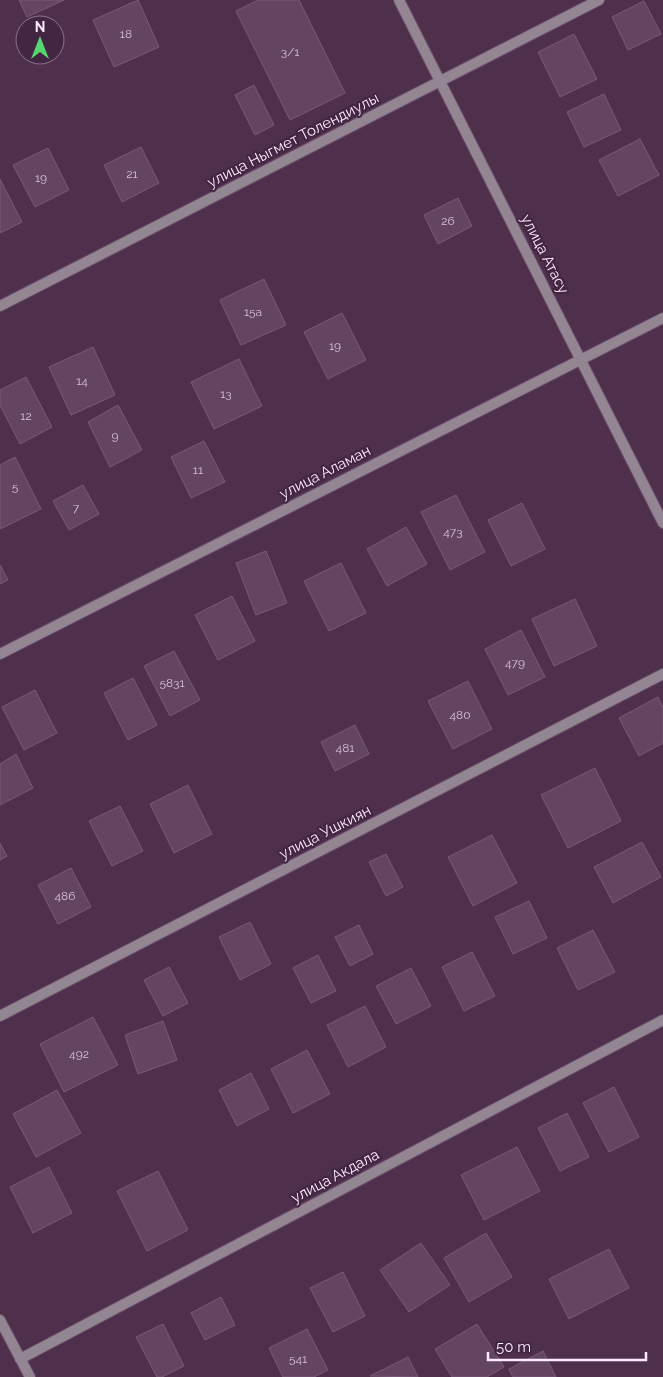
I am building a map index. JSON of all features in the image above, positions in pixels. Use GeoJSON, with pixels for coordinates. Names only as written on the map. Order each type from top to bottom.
{"type":"FeatureCollection","features":[{"type":"Feature","properties":{"kind":"street","name":"улица Атасу"},"geometry":{"type":"LineString","coordinates":[[399,0],[663,522]]}},
{"type":"Feature","properties":{"kind":"street","name":"улица Ныгмет Толендиулы"},"geometry":{"type":"LineString","coordinates":[[0,306],[599,0]]}},
{"type":"Feature","properties":{"kind":"street","name":"улица Аламан"},"geometry":{"type":"LineString","coordinates":[[0,654],[663,318]]}},
{"type":"Feature","properties":{"kind":"street","name":"улица Ушкиян"},"geometry":{"type":"LineString","coordinates":[[0,1016],[663,674]]}},
{"type":"Feature","properties":{"kind":"street","name":"улица Акдала"},"geometry":{"type":"LineString","coordinates":[[20,1359],[663,1020]]}},
{"type":"Feature","properties":{"kind":"street"},"geometry":{"type":"LineString","coordinates":[[0,1320],[30,1377]]}},
{"type":"Feature","properties":{"kind":"building"},"geometry":{"type":"Polygon","coordinates":[[[19,0],[64,0],[31,15],[26,15],[19,0]]]}},
{"type":"Feature","properties":{"kind":"building"},"geometry":{"type":"Polygon","coordinates":[[[138,0],[159,47],[114,67],[93,20],[138,0]]]}},
{"type":"Feature","properties":{"kind":"building"},"geometry":{"type":"Polygon","coordinates":[[[258,0],[299,0],[345,93],[290,120],[236,11],[258,0]]]}},
{"type":"Feature","properties":{"kind":"building"},"geometry":{"type":"Polygon","coordinates":[[[644,1],[661,34],[628,50],[612,17],[644,1]]]}},
{"type":"Feature","properties":{"kind":"building"},"geometry":{"type":"Polygon","coordinates":[[[574,34],[597,79],[560,97],[538,52],[574,34]]]}},
{"type":"Feature","properties":{"kind":"building"},"geometry":{"type":"Polygon","coordinates":[[[254,85],[274,125],[255,135],[235,95],[254,85]]]}},
{"type":"Feature","properties":{"kind":"building"},"geometry":{"type":"Polygon","coordinates":[[[604,94],[621,130],[584,147],[567,112],[604,94]]]}},
{"type":"Feature","properties":{"kind":"building"},"geometry":{"type":"Polygon","coordinates":[[[640,139],[659,175],[618,196],[599,160],[640,139]]]}},
{"type":"Feature","properties":{"kind":"building"},"geometry":{"type":"Polygon","coordinates":[[[141,147],[159,183],[122,202],[104,165],[141,147]]]}},
{"type":"Feature","properties":{"kind":"building"},"geometry":{"type":"Polygon","coordinates":[[[48,148],[69,190],[35,207],[13,165],[48,148]]]}},
{"type":"Feature","properties":{"kind":"building"},"geometry":{"type":"Polygon","coordinates":[[[0,179],[22,222],[0,233],[0,179]]]}},
{"type":"Feature","properties":{"kind":"building"},"geometry":{"type":"Polygon","coordinates":[[[458,198],[472,226],[438,244],[424,215],[458,198]]]}},
{"type":"Feature","properties":{"kind":"building"},"geometry":{"type":"Polygon","coordinates":[[[264,279],[286,325],[241,345],[220,300],[264,279]]]}},
{"type":"Feature","properties":{"kind":"building"},"geometry":{"type":"Polygon","coordinates":[[[342,313],[366,360],[328,379],[304,332],[342,313]]]}},
{"type":"Feature","properties":{"kind":"building"},"geometry":{"type":"Polygon","coordinates":[[[93,347],[115,395],[71,415],[49,367],[93,347]]]}},
{"type":"Feature","properties":{"kind":"building"},"geometry":{"type":"Polygon","coordinates":[[[239,359],[262,406],[214,429],[191,382],[239,359]]]}},
{"type":"Feature","properties":{"kind":"building"},"geometry":{"type":"Polygon","coordinates":[[[26,377],[52,427],[20,444],[0,405],[0,390],[26,377]]]}},
{"type":"Feature","properties":{"kind":"building"},"geometry":{"type":"Polygon","coordinates":[[[118,405],[142,450],[110,467],[88,422],[118,405]]]}},
{"type":"Feature","properties":{"kind":"building"},"geometry":{"type":"Polygon","coordinates":[[[204,441],[225,482],[191,498],[171,457],[204,441]]]}},
{"type":"Feature","properties":{"kind":"building"},"geometry":{"type":"Polygon","coordinates":[[[15,457],[41,509],[0,529],[0,465],[15,457]]]}},
{"type":"Feature","properties":{"kind":"building"},"geometry":{"type":"Polygon","coordinates":[[[83,485],[99,514],[69,530],[53,501],[83,485]]]}},
{"type":"Feature","properties":{"kind":"building"},"geometry":{"type":"Polygon","coordinates":[[[456,495],[485,552],[450,570],[421,512],[456,495]]]}},
{"type":"Feature","properties":{"kind":"building"},"geometry":{"type":"Polygon","coordinates":[[[522,503],[545,549],[511,566],[488,520],[522,503]]]}},
{"type":"Feature","properties":{"kind":"building"},"geometry":{"type":"Polygon","coordinates":[[[406,527],[427,564],[387,586],[367,549],[406,527]]]}},
{"type":"Feature","properties":{"kind":"building"},"geometry":{"type":"Polygon","coordinates":[[[266,551],[287,603],[256,615],[236,563],[266,551]]]}},
{"type":"Feature","properties":{"kind":"building"},"geometry":{"type":"Polygon","coordinates":[[[341,563],[366,613],[329,631],[304,581],[341,563]]]}},
{"type":"Feature","properties":{"kind":"building"},"geometry":{"type":"Polygon","coordinates":[[[0,565],[8,580],[0,584],[0,565]]]}},
{"type":"Feature","properties":{"kind":"building"},"geometry":{"type":"Polygon","coordinates":[[[232,596],[255,641],[218,660],[195,615],[232,596]]]}},
{"type":"Feature","properties":{"kind":"building"},"geometry":{"type":"Polygon","coordinates":[[[575,599],[597,646],[554,666],[532,619],[575,599]]]}},
{"type":"Feature","properties":{"kind":"building"},"geometry":{"type":"Polygon","coordinates":[[[521,630],[545,677],[508,695],[485,649],[521,630]]]}},
{"type":"Feature","properties":{"kind":"building"},"geometry":{"type":"Polygon","coordinates":[[[174,651],[200,700],[170,716],[144,666],[174,651]]]}},
{"type":"Feature","properties":{"kind":"building"},"geometry":{"type":"Polygon","coordinates":[[[133,678],[157,725],[128,740],[104,693],[133,678]]]}},
{"type":"Feature","properties":{"kind":"building"},"geometry":{"type":"Polygon","coordinates":[[[468,681],[492,729],[453,749],[428,701],[468,681]]]}},
{"type":"Feature","properties":{"kind":"building"},"geometry":{"type":"Polygon","coordinates":[[[35,690],[57,733],[24,750],[2,707],[35,690]]]}},
{"type":"Feature","properties":{"kind":"building"},"geometry":{"type":"Polygon","coordinates":[[[658,697],[663,707],[663,743],[639,756],[619,718],[658,697]]]}},
{"type":"Feature","properties":{"kind":"building"},"geometry":{"type":"Polygon","coordinates":[[[355,725],[369,754],[335,771],[321,742],[355,725]]]}},
{"type":"Feature","properties":{"kind":"building"},"geometry":{"type":"Polygon","coordinates":[[[16,754],[33,788],[0,805],[0,764],[16,754]]]}},
{"type":"Feature","properties":{"kind":"building"},"geometry":{"type":"Polygon","coordinates":[[[595,768],[621,821],[568,848],[541,795],[595,768]]]}},
{"type":"Feature","properties":{"kind":"building"},"geometry":{"type":"Polygon","coordinates":[[[188,785],[212,834],[174,853],[150,804],[188,785]]]}},
{"type":"Feature","properties":{"kind":"building"},"geometry":{"type":"Polygon","coordinates":[[[120,806],[143,851],[112,866],[89,821],[120,806]]]}},
{"type":"Feature","properties":{"kind":"building"},"geometry":{"type":"Polygon","coordinates":[[[492,835],[517,883],[473,906],[448,857],[492,835]]]}},
{"type":"Feature","properties":{"kind":"building"},"geometry":{"type":"Polygon","coordinates":[[[642,842],[661,877],[613,903],[594,867],[642,842]]]}},
{"type":"Feature","properties":{"kind":"building"},"geometry":{"type":"Polygon","coordinates":[[[0,843],[7,856],[0,860],[0,843]]]}},
{"type":"Feature","properties":{"kind":"building"},"geometry":{"type":"Polygon","coordinates":[[[386,854],[403,887],[386,896],[369,862],[386,854]]]}},
{"type":"Feature","properties":{"kind":"building"},"geometry":{"type":"Polygon","coordinates":[[[71,868],[91,907],[58,924],[38,885],[71,868]]]}},
{"type":"Feature","properties":{"kind":"building"},"geometry":{"type":"Polygon","coordinates":[[[529,901],[547,938],[513,954],[495,917],[529,901]]]}},
{"type":"Feature","properties":{"kind":"building"},"geometry":{"type":"Polygon","coordinates":[[[250,922],[271,964],[240,980],[219,937],[250,922]]]}},
{"type":"Feature","properties":{"kind":"building"},"geometry":{"type":"Polygon","coordinates":[[[359,925],[373,954],[350,966],[335,937],[359,925]]]}},
{"type":"Feature","properties":{"kind":"building"},"geometry":{"type":"Polygon","coordinates":[[[593,930],[615,972],[578,990],[557,948],[593,930]]]}},
{"type":"Feature","properties":{"kind":"building"},"geometry":{"type":"Polygon","coordinates":[[[472,952],[495,996],[464,1011],[442,967],[472,952]]]}},
{"type":"Feature","properties":{"kind":"building"},"geometry":{"type":"Polygon","coordinates":[[[318,955],[336,991],[311,1003],[293,968],[318,955]]]}},
{"type":"Feature","properties":{"kind":"building"},"geometry":{"type":"Polygon","coordinates":[[[169,967],[188,1003],[163,1016],[144,980],[169,967]]]}},
{"type":"Feature","properties":{"kind":"building"},"geometry":{"type":"Polygon","coordinates":[[[411,968],[431,1006],[396,1024],[376,986],[411,968]]]}},
{"type":"Feature","properties":{"kind":"building"},"geometry":{"type":"Polygon","coordinates":[[[365,1006],[386,1047],[348,1067],[327,1025],[365,1006]]]}},
{"type":"Feature","properties":{"kind":"building"},"geometry":{"type":"Polygon","coordinates":[[[93,1017],[118,1065],[64,1092],[40,1044],[93,1017]]]}},
{"type":"Feature","properties":{"kind":"building"},"geometry":{"type":"Polygon","coordinates":[[[163,1021],[177,1060],[138,1074],[125,1035],[163,1021]]]}},
{"type":"Feature","properties":{"kind":"building"},"geometry":{"type":"Polygon","coordinates":[[[307,1050],[330,1094],[293,1113],[271,1069],[307,1050]]]}},
{"type":"Feature","properties":{"kind":"building"},"geometry":{"type":"Polygon","coordinates":[[[251,1073],[269,1109],[237,1126],[219,1090],[251,1073]]]}},
{"type":"Feature","properties":{"kind":"building"},"geometry":{"type":"Polygon","coordinates":[[[614,1087],[639,1137],[609,1152],[583,1103],[614,1087]]]}},
{"type":"Feature","properties":{"kind":"building"},"geometry":{"type":"Polygon","coordinates":[[[57,1090],[81,1133],[36,1157],[13,1114],[57,1090]]]}},
{"type":"Feature","properties":{"kind":"building"},"geometry":{"type":"Polygon","coordinates":[[[567,1113],[589,1157],[560,1171],[538,1128],[567,1113]]]}},
{"type":"Feature","properties":{"kind":"building"},"geometry":{"type":"Polygon","coordinates":[[[517,1147],[540,1191],[484,1220],[461,1175],[517,1147]]]}},
{"type":"Feature","properties":{"kind":"building"},"geometry":{"type":"Polygon","coordinates":[[[49,1167],[72,1213],[33,1233],[10,1187],[49,1167]]]}},
{"type":"Feature","properties":{"kind":"building"},"geometry":{"type":"Polygon","coordinates":[[[158,1171],[188,1230],[147,1251],[117,1191],[158,1171]]]}},
{"type":"Feature","properties":{"kind":"building"},"geometry":{"type":"Polygon","coordinates":[[[486,1233],[512,1277],[469,1302],[444,1258],[486,1233]]]}},
{"type":"Feature","properties":{"kind":"building"},"geometry":{"type":"Polygon","coordinates":[[[421,1243],[450,1285],[409,1312],[380,1270],[421,1243]]]}},
{"type":"Feature","properties":{"kind":"building"},"geometry":{"type":"Polygon","coordinates":[[[609,1249],[629,1288],[569,1319],[549,1279],[609,1249]]]}},
{"type":"Feature","properties":{"kind":"building"},"geometry":{"type":"Polygon","coordinates":[[[343,1272],[365,1316],[333,1332],[310,1288],[343,1272]]]}},
{"type":"Feature","properties":{"kind":"building"},"geometry":{"type":"Polygon","coordinates":[[[221,1297],[235,1325],[205,1340],[191,1313],[221,1297]]]}},
{"type":"Feature","properties":{"kind":"building"},"geometry":{"type":"Polygon","coordinates":[[[163,1324],[184,1366],[162,1377],[157,1377],[136,1337],[163,1324]]]}},
{"type":"Feature","properties":{"kind":"building"},"geometry":{"type":"Polygon","coordinates":[[[477,1324],[504,1367],[487,1377],[452,1377],[435,1349],[477,1324]]]}},
{"type":"Feature","properties":{"kind":"building"},"geometry":{"type":"Polygon","coordinates":[[[307,1329],[328,1370],[314,1377],[283,1377],[269,1348],[307,1329]]]}},
{"type":"Feature","properties":{"kind":"building"},"geometry":{"type":"Polygon","coordinates":[[[543,1351],[556,1377],[513,1377],[509,1369],[543,1351]]]}},
{"type":"Feature","properties":{"kind":"building"},"geometry":{"type":"Polygon","coordinates":[[[408,1357],[418,1377],[370,1376],[408,1357]]]}}]}
